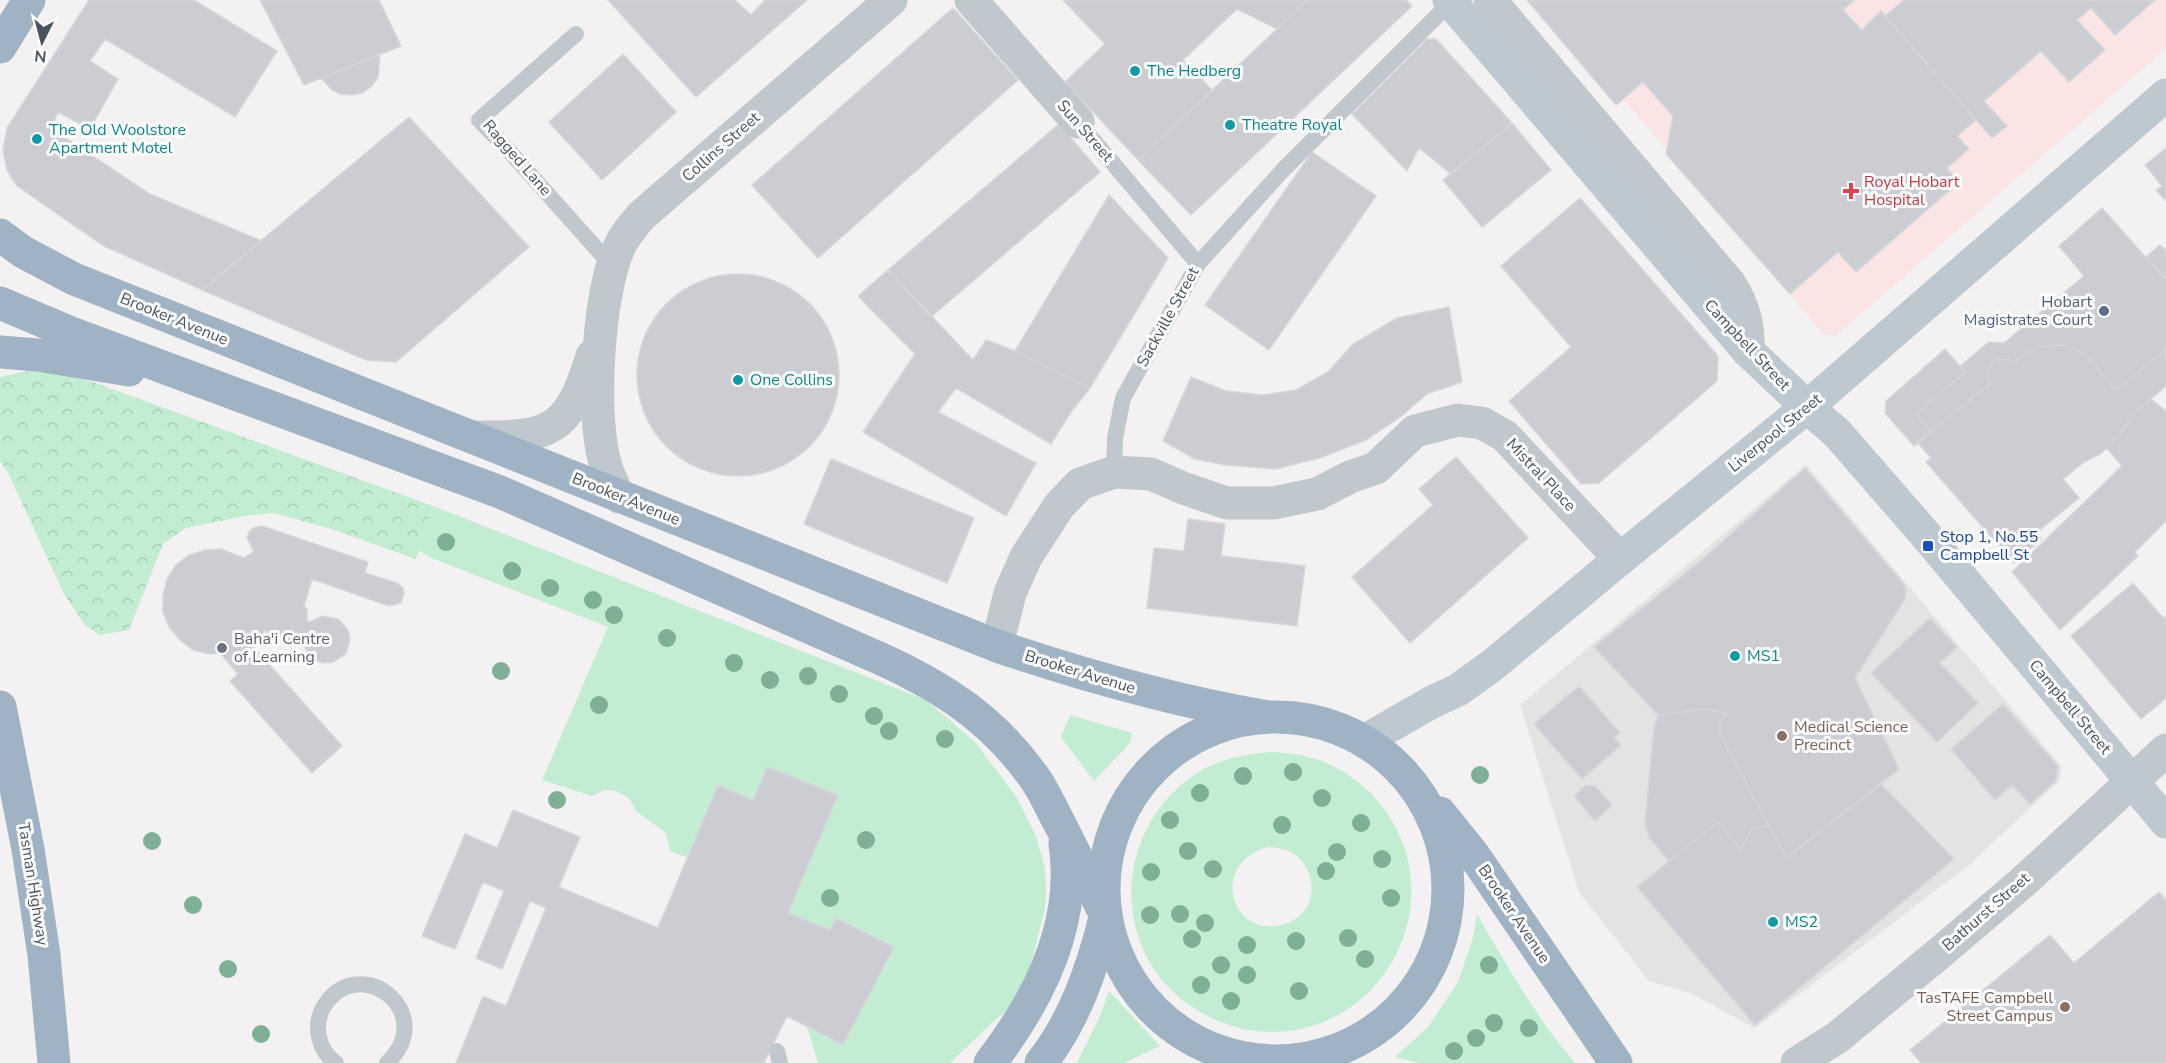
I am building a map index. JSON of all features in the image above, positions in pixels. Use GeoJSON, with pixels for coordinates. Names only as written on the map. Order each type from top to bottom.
{"type":"FeatureCollection","features":[{"type":"Feature","properties":{"kind":"highway"},"geometry":{"type":"LineString","coordinates":[[0,47],[29,0]]}},
{"type":"Feature","properties":{"kind":"highway","name":"Brooker Avenue"},"geometry":{"type":"LineString","coordinates":[[0,235],[23,252],[74,279],[997,646],[1128,687],[1195,704],[1268,717]]}},
{"type":"Feature","properties":{"kind":"highway"},"geometry":{"type":"LineString","coordinates":[[0,303],[71,333],[501,492],[912,673],[966,705],[990,727],[1036,780],[1105,915],[1097,949],[1081,994],[1069,1021],[1041,1063]]}},
{"type":"Feature","properties":{"kind":"highway"},"geometry":{"type":"LineString","coordinates":[[0,352],[38,355],[211,385]]}},
{"type":"Feature","properties":{"kind":"highway","name":"Tasman Highway"},"geometry":{"type":"LineString","coordinates":[[0,707],[30,861],[44,955],[54,1063]]}},
{"type":"Feature","properties":{"kind":"highway"},"geometry":{"type":"LineString","coordinates":[[1268,717],[1318,722],[1341,730],[1364,741],[1403,772],[1429,809],[1445,852],[1449,898],[1446,921],[1432,964],[1421,984],[1391,1019],[1373,1032],[1331,1053],[1290,1061],[1267,1062],[1226,1054],[1201,1045],[1178,1031],[1157,1014],[1136,991],[1124,972],[1113,947],[1105,915],[1103,893],[1108,847],[1116,825],[1139,784],[1155,766],[1193,738],[1236,722],[1268,717]]}},
{"type":"Feature","properties":{"kind":"highway","name":"Brooker Avenue"},"geometry":{"type":"LineString","coordinates":[[1403,772],[1473,854],[1616,1063]]}},
{"type":"Feature","properties":{"kind":"highway"},"geometry":{"type":"LineString","coordinates":[[990,1063],[1027,1009],[1044,975],[1059,934],[1066,896],[1068,863],[1065,841],[1059,824]]}},
{"type":"Feature","properties":{"kind":"main road","name":"Campbell Street"},"geometry":{"type":"LineString","coordinates":[[1450,1],[1748,351],[1837,433],[1852,450],[2166,822]]}},
{"type":"Feature","properties":{"kind":"main road","name":"Liverpool Street"},"geometry":{"type":"LineString","coordinates":[[1364,741],[1466,685],[1510,651],[1620,558],[1807,407],[2166,95]]}},
{"type":"Feature","properties":{"kind":"street","name":"Collins Street"},"geometry":{"type":"LineString","coordinates":[[473,437],[514,437],[535,434],[561,421],[570,411],[580,389],[601,326],[612,266],[627,232],[641,216],[891,0]]}},
{"type":"Feature","properties":{"kind":"street","name":"Sun Street"},"geometry":{"type":"LineString","coordinates":[[970,0],[1078,122]]}},
{"type":"Feature","properties":{"kind":"street"},"geometry":{"type":"LineString","coordinates":[[1490,0],[1730,284],[1740,299],[1746,316],[1749,333],[1748,351]]}},
{"type":"Feature","properties":{"kind":"street","name":"Collins Street"},"geometry":{"type":"LineString","coordinates":[[601,326],[599,402],[601,447],[609,475],[619,497]]}},
{"type":"Feature","properties":{"kind":"street","name":"Mistral Place"},"geometry":{"type":"LineString","coordinates":[[1114,472],[1151,474],[1227,503],[1273,503],[1317,494],[1350,477],[1376,468],[1414,431],[1458,420],[1482,423],[1505,436],[1620,558]]}},
{"type":"Feature","properties":{"kind":"street"},"geometry":{"type":"LineString","coordinates":[[997,646],[1003,616],[1013,585],[1026,557],[1059,506],[1080,484],[1114,472]]}},
{"type":"Feature","properties":{"kind":"street","name":"Bathurst Street"},"geometry":{"type":"LineString","coordinates":[[1797,1063],[1819,1050],[1857,1020],[2024,881],[2166,750]]}},
{"type":"Feature","properties":{"kind":"street"},"geometry":{"type":"LineString","coordinates":[[1815,1063],[1857,1020]]}},
{"type":"Feature","properties":{"kind":"lane","name":"Sackville Street"},"geometry":{"type":"LineString","coordinates":[[1114,472],[1115,438],[1124,398],[1198,264],[1282,170],[1450,1]]}},
{"type":"Feature","properties":{"kind":"lane","name":"Ragged Lane"},"geometry":{"type":"LineString","coordinates":[[576,34],[479,120],[612,266]]}},
{"type":"Feature","properties":{"kind":"lane","name":"Sun Street"},"geometry":{"type":"LineString","coordinates":[[1078,122],[1198,264]]}},
{"type":"Feature","properties":{"kind":"lane"},"geometry":{"type":"LineString","coordinates":[[336,1063],[323,1050],[318,1036],[318,1020],[324,1005],[340,990],[351,986],[368,985],[383,990],[395,1000],[403,1014],[405,1029],[402,1043],[387,1063]]}},
{"type":"Feature","properties":{"kind":"shaded area","name":"Royal Hobart Hospital"},"geometry":{"type":"Polygon","coordinates":[[[1539,0],[2166,0],[2166,48],[1837,335],[1823,334],[1539,0]]]}},
{"type":"Feature","properties":{"kind":"shaded area","name":"Medical Science Precinct"},"geometry":{"type":"Polygon","coordinates":[[[1806,465],[2062,767],[2059,781],[1969,865],[1755,1028],[1690,993],[1649,981],[1579,892],[1520,705],[1806,465]]]}},
{"type":"Feature","properties":{"kind":"green space"},"geometry":{"type":"Polygon","coordinates":[[[42,368],[93,382],[433,506],[416,559],[331,529],[274,513],[245,516],[186,528],[163,544],[129,630],[100,635],[85,625],[64,594],[8,473],[0,461],[0,377],[42,368]]]}},
{"type":"Feature","properties":{"kind":"green space"},"geometry":{"type":"Polygon","coordinates":[[[433,506],[926,700],[974,741],[1016,796],[1036,836],[1045,868],[1045,909],[1030,967],[1008,1010],[950,1063],[818,1063],[807,1027],[843,1045],[894,948],[837,918],[830,930],[788,913],[837,795],[768,767],[753,800],[718,785],[688,858],[670,851],[666,833],[636,811],[629,798],[616,791],[605,790],[592,796],[542,780],[608,627],[434,559],[419,551],[433,506]]]}},
{"type":"Feature","properties":{"kind":"green space"},"geometry":{"type":"Polygon","coordinates":[[[1070,715],[1132,733],[1130,743],[1094,781],[1061,737],[1070,715]]]}},
{"type":"Feature","properties":{"kind":"green space"},"geometry":{"type":"Polygon","coordinates":[[[1260,753],[1291,754],[1318,760],[1341,770],[1363,786],[1381,805],[1402,841],[1411,879],[1409,917],[1397,953],[1376,984],[1348,1009],[1313,1026],[1272,1032],[1246,1030],[1222,1022],[1206,1015],[1175,994],[1152,966],[1138,935],[1132,901],[1134,867],[1144,834],[1163,804],[1199,772],[1229,759],[1260,753]],[[1267,847],[1249,856],[1238,868],[1233,883],[1234,897],[1239,910],[1250,920],[1264,926],[1281,925],[1296,919],[1307,907],[1312,885],[1308,870],[1300,858],[1281,849],[1267,847]]]}},
{"type":"Feature","properties":{"kind":"green space"},"geometry":{"type":"Polygon","coordinates":[[[1477,914],[1535,1009],[1575,1063],[1419,1063],[1395,1057],[1428,1027],[1458,982],[1473,938],[1477,914]]]}},
{"type":"Feature","properties":{"kind":"green space"},"geometry":{"type":"Polygon","coordinates":[[[1109,991],[1160,1046],[1124,1063],[1077,1063],[1100,1016],[1109,991]]]}},
{"type":"Feature","properties":{"kind":"building","name":"The Old Woolstore Apartment Motel"},"geometry":{"type":"Polygon","coordinates":[[[89,0],[194,0],[277,51],[235,117],[105,39],[90,61],[118,79],[90,129],[58,112],[51,128],[150,194],[262,241],[202,290],[104,246],[17,186],[7,170],[3,150],[7,128],[89,0]]]}},
{"type":"Feature","properties":{"kind":"building"},"geometry":{"type":"Polygon","coordinates":[[[260,0],[379,0],[401,46],[304,85],[260,0]]]}},
{"type":"Feature","properties":{"kind":"building"},"geometry":{"type":"Polygon","coordinates":[[[608,0],[735,0],[751,15],[765,0],[807,0],[696,97],[608,0]]]}},
{"type":"Feature","properties":{"kind":"building","name":"The Hedberg"},"geometry":{"type":"Polygon","coordinates":[[[1063,0],[1308,0],[1277,29],[1237,9],[1183,60],[1212,90],[1138,160],[1065,82],[1105,44],[1063,0]]]}},
{"type":"Feature","properties":{"kind":"building","name":"Theatre Royal"},"geometry":{"type":"Polygon","coordinates":[[[1308,0],[1406,0],[1412,6],[1191,215],[1138,160],[1308,0]]]}},
{"type":"Feature","properties":{"kind":"building","name":"Royal Hobart Hospital"},"geometry":{"type":"Polygon","coordinates":[[[1527,0],[1854,0],[1843,10],[1862,30],[1881,11],[1976,120],[1957,136],[1969,149],[1947,168],[1959,182],[1856,272],[1838,252],[1790,294],[1666,154],[1673,116],[1643,82],[1616,105],[1527,0]]]}},
{"type":"Feature","properties":{"kind":"building"},"geometry":{"type":"Polygon","coordinates":[[[1904,0],[2155,0],[2115,35],[2091,8],[2077,20],[2105,50],[2069,82],[2041,51],[1984,101],[2007,126],[1992,138],[1885,16],[1904,0]]]}},
{"type":"Feature","properties":{"kind":"building"},"geometry":{"type":"Polygon","coordinates":[[[953,8],[1018,80],[818,258],[752,185],[953,8]]]}},
{"type":"Feature","properties":{"kind":"building"},"geometry":{"type":"Polygon","coordinates":[[[1427,39],[1436,39],[1512,123],[1451,174],[1419,148],[1407,171],[1352,114],[1427,39]]]}},
{"type":"Feature","properties":{"kind":"building"},"geometry":{"type":"Polygon","coordinates":[[[380,54],[378,77],[372,86],[362,93],[340,94],[332,90],[321,78],[380,54]]]}},
{"type":"Feature","properties":{"kind":"building"},"geometry":{"type":"Polygon","coordinates":[[[623,54],[676,112],[602,180],[549,122],[623,54]]]}},
{"type":"Feature","properties":{"kind":"building"},"geometry":{"type":"Polygon","coordinates":[[[409,117],[529,247],[396,362],[366,360],[202,290],[409,117]]]}},
{"type":"Feature","properties":{"kind":"building"},"geometry":{"type":"Polygon","coordinates":[[[1512,123],[1551,170],[1482,227],[1443,180],[1512,123]]]}},
{"type":"Feature","properties":{"kind":"building"},"geometry":{"type":"Polygon","coordinates":[[[1059,124],[1100,172],[931,317],[888,270],[1059,124]]]}},
{"type":"Feature","properties":{"kind":"building"},"geometry":{"type":"Polygon","coordinates":[[[2166,148],[2166,201],[2156,190],[2162,186],[2145,165],[2166,148]]]}},
{"type":"Feature","properties":{"kind":"building"},"geometry":{"type":"Polygon","coordinates":[[[1312,152],[1376,196],[1269,350],[1205,305],[1312,152]]]}},
{"type":"Feature","properties":{"kind":"building"},"geometry":{"type":"Polygon","coordinates":[[[1109,195],[1168,258],[1090,388],[1015,351],[1109,195]]]}},
{"type":"Feature","properties":{"kind":"building"},"geometry":{"type":"Polygon","coordinates":[[[1580,198],[1718,356],[1717,381],[1599,483],[1581,484],[1509,401],[1571,347],[1501,266],[1580,198]]]}},
{"type":"Feature","properties":{"kind":"building"},"geometry":{"type":"Polygon","coordinates":[[[2102,208],[2166,280],[2166,386],[2133,414],[2127,425],[2107,448],[2063,479],[2079,498],[2036,533],[2042,539],[2014,563],[1926,462],[1931,458],[1918,443],[1931,431],[1916,414],[1965,372],[1960,366],[1989,342],[2004,343],[2084,276],[2059,246],[2102,208]]]}},
{"type":"Feature","properties":{"kind":"building","name":"Hobart Magistrates Court"},"geometry":{"type":"Polygon","coordinates":[[[2102,208],[2166,280],[2166,349],[2116,390],[2090,360],[2080,352],[2066,346],[2051,345],[2038,348],[2013,363],[2008,359],[1995,360],[1988,370],[1987,376],[1991,383],[1931,431],[1916,414],[1965,372],[1960,366],[1989,342],[2004,343],[2084,276],[2059,246],[2102,208]]]}},
{"type":"Feature","properties":{"kind":"building"},"geometry":{"type":"Polygon","coordinates":[[[2160,245],[2166,250],[2166,280],[2146,257],[2160,245]]]}},
{"type":"Feature","properties":{"kind":"building"},"geometry":{"type":"Polygon","coordinates":[[[888,270],[973,360],[986,340],[1015,351],[1090,388],[1071,412],[1051,444],[956,388],[938,412],[1036,463],[1006,516],[863,432],[915,354],[858,296],[888,270]]]}},
{"type":"Feature","properties":{"kind":"building","name":"One Collins"},"geometry":{"type":"Polygon","coordinates":[[[738,274],[758,276],[777,282],[794,291],[816,311],[831,336],[837,355],[839,375],[837,395],[831,414],[822,431],[802,453],[777,468],[758,474],[738,476],[718,474],[699,468],[682,459],[660,439],[645,414],[639,395],[637,375],[639,355],[645,336],[654,319],[674,297],[699,282],[718,276],[738,274]]]}},
{"type":"Feature","properties":{"kind":"building"},"geometry":{"type":"Polygon","coordinates":[[[1449,307],[1462,382],[1427,394],[1400,417],[1366,440],[1320,458],[1275,469],[1226,465],[1195,459],[1163,441],[1191,377],[1226,391],[1263,395],[1296,390],[1328,372],[1353,344],[1397,318],[1449,307]]]}},
{"type":"Feature","properties":{"kind":"building"},"geometry":{"type":"Polygon","coordinates":[[[1945,349],[1965,372],[1916,414],[1931,431],[1914,446],[1885,413],[1886,401],[1945,349]]]}},
{"type":"Feature","properties":{"kind":"building"},"geometry":{"type":"Polygon","coordinates":[[[2151,399],[2166,411],[2166,521],[2135,552],[2138,556],[2060,630],[2012,572],[2122,466],[2107,448],[2127,425],[2133,414],[2151,399]]]}},
{"type":"Feature","properties":{"kind":"building"},"geometry":{"type":"Polygon","coordinates":[[[1456,457],[1528,538],[1410,643],[1352,577],[1433,505],[1419,489],[1456,457]]]}},
{"type":"Feature","properties":{"kind":"building"},"geometry":{"type":"Polygon","coordinates":[[[831,459],[974,518],[947,583],[804,524],[831,459]]]}},
{"type":"Feature","properties":{"kind":"building","name":"MS1"},"geometry":{"type":"Polygon","coordinates":[[[1805,468],[1903,583],[1906,590],[1905,599],[1855,678],[1899,769],[1786,858],[1720,734],[1720,722],[1727,714],[1706,709],[1658,715],[1594,647],[1704,558],[1805,468]]]}},
{"type":"Feature","properties":{"kind":"building"},"geometry":{"type":"Polygon","coordinates":[[[1188,519],[1225,524],[1221,556],[1305,566],[1297,626],[1147,608],[1154,548],[1184,551],[1188,519]]]}},
{"type":"Feature","properties":{"kind":"building","name":"Baha'i Centre of Learning"},"geometry":{"type":"Polygon","coordinates":[[[262,526],[368,562],[365,573],[397,583],[403,588],[401,603],[389,606],[312,579],[304,606],[307,609],[307,620],[310,622],[322,616],[338,619],[348,630],[350,639],[346,654],[333,662],[317,661],[310,656],[303,645],[288,643],[265,631],[251,644],[342,746],[312,773],[230,681],[238,674],[220,653],[210,654],[193,650],[169,627],[163,612],[163,595],[167,579],[176,565],[189,555],[205,550],[221,549],[244,558],[254,551],[247,538],[249,532],[253,528],[262,526]]]}},
{"type":"Feature","properties":{"kind":"building"},"geometry":{"type":"Polygon","coordinates":[[[2133,583],[2163,618],[2166,616],[2166,698],[2141,719],[2071,636],[2133,583]]]}},
{"type":"Feature","properties":{"kind":"building"},"geometry":{"type":"Polygon","coordinates":[[[1930,618],[1957,647],[1940,663],[1978,703],[1937,742],[1871,673],[1930,618]]]}},
{"type":"Feature","properties":{"kind":"building"},"geometry":{"type":"Polygon","coordinates":[[[1579,686],[1620,733],[1614,738],[1621,745],[1582,779],[1534,724],[1579,686]]]}},
{"type":"Feature","properties":{"kind":"building"},"geometry":{"type":"Polygon","coordinates":[[[2003,704],[2058,766],[2056,781],[2030,804],[2012,785],[1995,800],[1951,749],[2003,704]]]}},
{"type":"Feature","properties":{"kind":"building"},"geometry":{"type":"Polygon","coordinates":[[[1706,709],[1727,714],[1720,722],[1720,734],[1769,826],[1753,828],[1740,849],[1718,822],[1669,861],[1649,837],[1645,822],[1654,728],[1658,715],[1706,709]]]}},
{"type":"Feature","properties":{"kind":"building"},"geometry":{"type":"Polygon","coordinates":[[[767,767],[838,795],[788,913],[830,930],[836,918],[894,947],[843,1045],[787,1016],[764,1063],[456,1063],[483,996],[506,1006],[546,908],[530,901],[502,969],[476,958],[504,891],[483,882],[455,949],[422,936],[465,834],[497,848],[513,810],[580,837],[559,887],[658,928],[718,785],[753,800],[767,767]]]}},
{"type":"Feature","properties":{"kind":"building","name":"MS2"},"geometry":{"type":"Polygon","coordinates":[[[1881,784],[1954,859],[1755,1025],[1637,887],[1718,822],[1740,849],[1753,828],[1769,826],[1786,858],[1881,784]]]}},
{"type":"Feature","properties":{"kind":"building"},"geometry":{"type":"Polygon","coordinates":[[[1586,785],[1595,786],[1612,805],[1595,821],[1574,796],[1586,785]]]}},
{"type":"Feature","properties":{"kind":"building","name":"TasTAFE Campbell Street Campus"},"geometry":{"type":"Polygon","coordinates":[[[2159,892],[2166,900],[2166,1063],[1921,1063],[1910,1050],[2050,935],[2074,963],[2159,892]]]}},
{"type":"Feature","properties":{"kind":"place","name":"The Hedberg"},"geometry":{"type":"Point","coordinates":[1135,71]}},
{"type":"Feature","properties":{"kind":"place","name":"Theatre Royal"},"geometry":{"type":"Point","coordinates":[1230,125]}},
{"type":"Feature","properties":{"kind":"place","name":"The Old Woolstore Apartment Motel"},"geometry":{"type":"Point","coordinates":[37,139]}},
{"type":"Feature","properties":{"kind":"place","name":"Royal Hobart Hospital"},"geometry":{"type":"Point","coordinates":[1851,191]}},
{"type":"Feature","properties":{"kind":"place","name":"Hobart Magistrates Court"},"geometry":{"type":"Point","coordinates":[2104,311]}},
{"type":"Feature","properties":{"kind":"place","name":"One Collins"},"geometry":{"type":"Point","coordinates":[738,380]}},
{"type":"Feature","properties":{"kind":"place","name":"Stop 1, No.55 Campbell St"},"geometry":{"type":"Point","coordinates":[1928,546]}},
{"type":"Feature","properties":{"kind":"place","name":"Baha'i Centre of Learning"},"geometry":{"type":"Point","coordinates":[222,648]}},
{"type":"Feature","properties":{"kind":"place","name":"MS1"},"geometry":{"type":"Point","coordinates":[1735,656]}},
{"type":"Feature","properties":{"kind":"place","name":"Medical Science Precinct"},"geometry":{"type":"Point","coordinates":[1782,736]}},
{"type":"Feature","properties":{"kind":"place","name":"MS2"},"geometry":{"type":"Point","coordinates":[1773,922]}},
{"type":"Feature","properties":{"kind":"place","name":"TasTAFE Campbell Street Campus"},"geometry":{"type":"Point","coordinates":[2065,1007]}}]}
